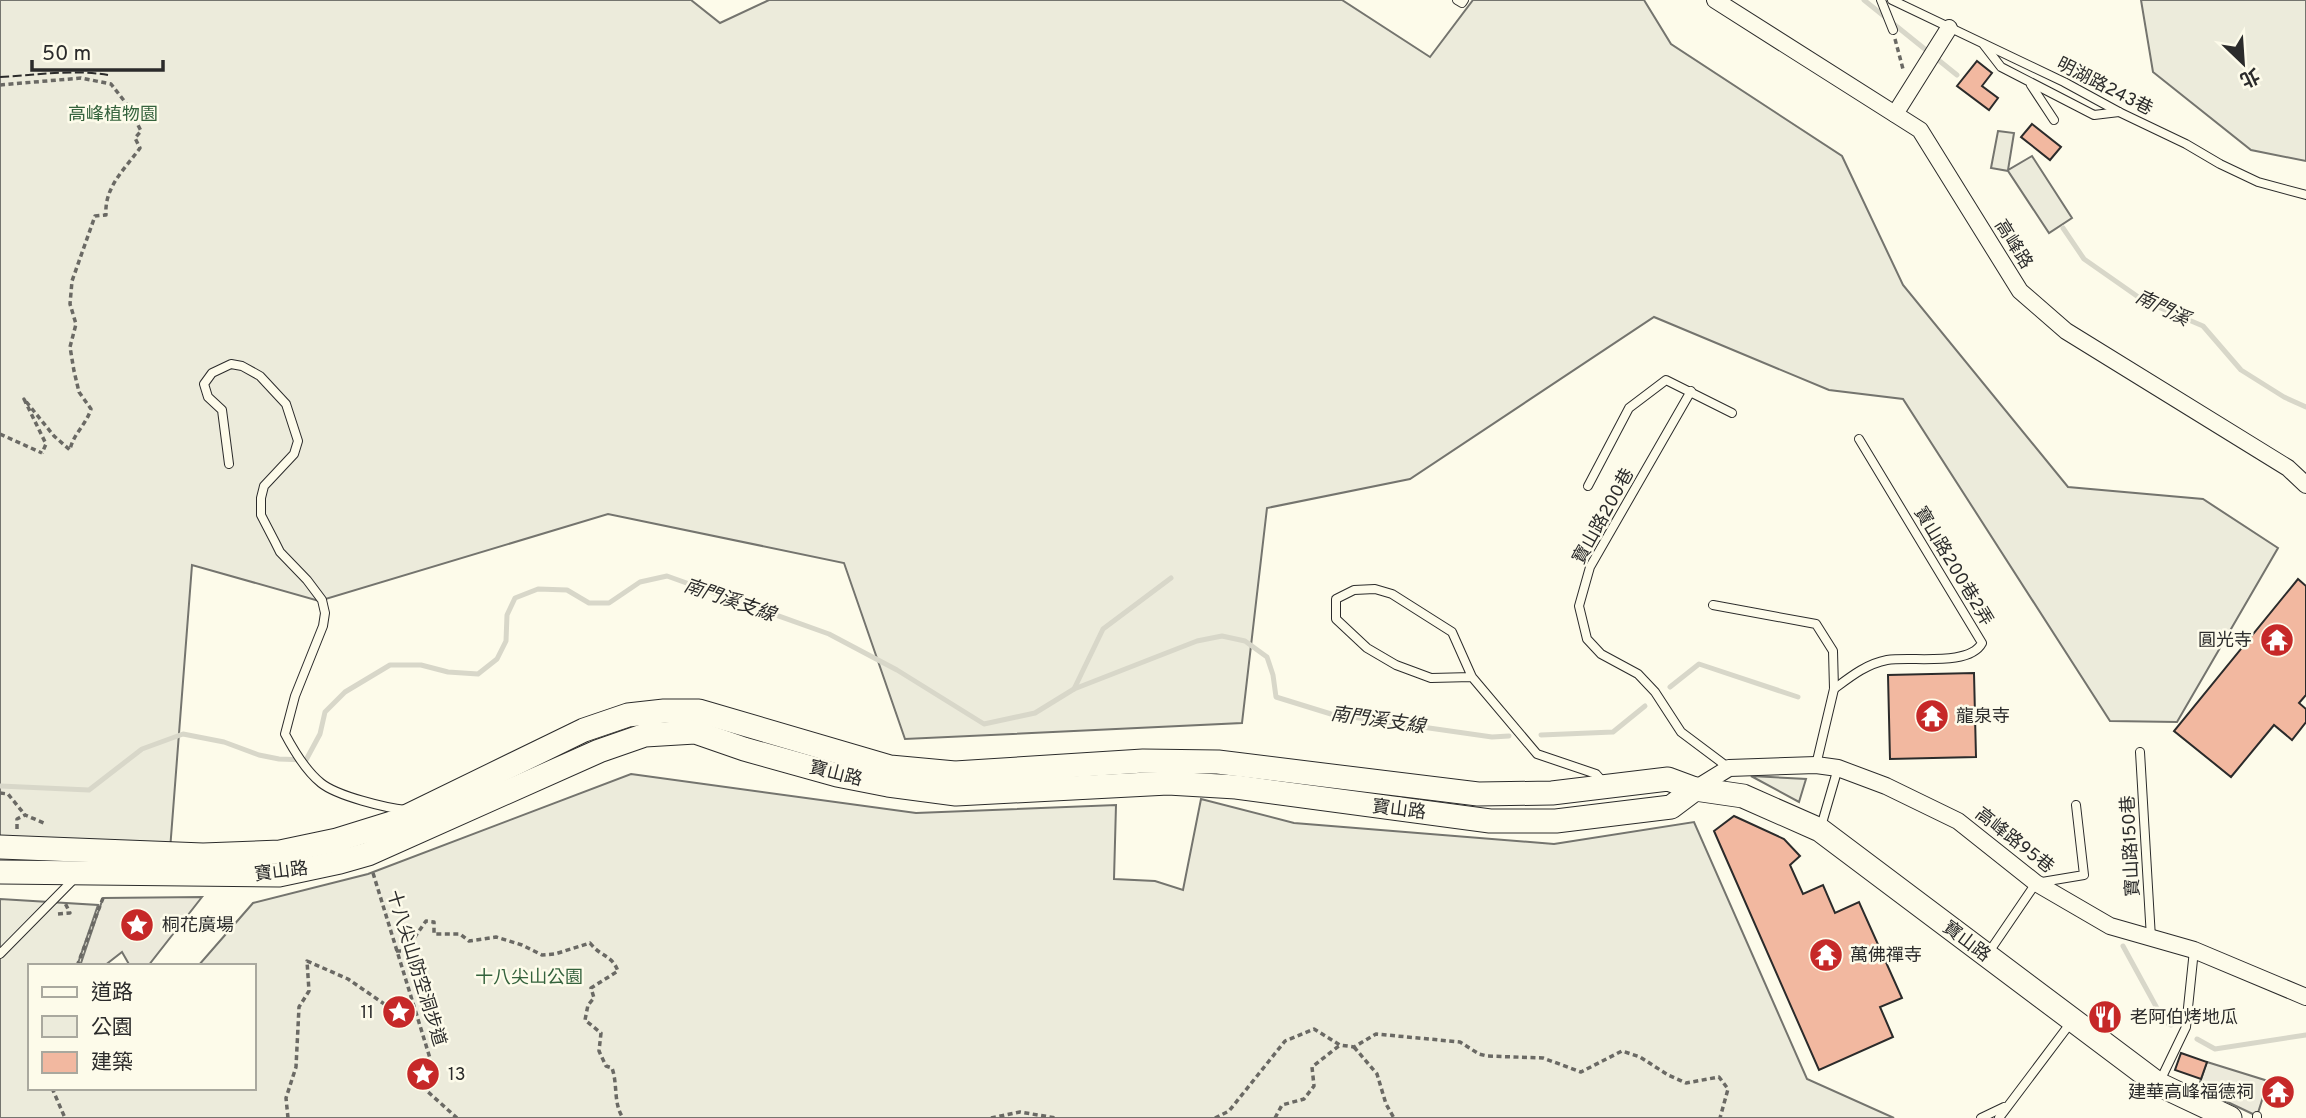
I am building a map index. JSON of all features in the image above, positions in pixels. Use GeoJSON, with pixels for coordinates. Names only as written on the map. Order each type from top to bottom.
{"type":"FeatureCollection","features":[{"type":"Feature","properties":{"kind":"street","name":"高峰路"},"geometry":{"type":"LineString","coordinates":[[1715,0],[1920,130],[2020,291],[2066,331],[2288,468],[2306,485]]}},
{"type":"Feature","properties":{"kind":"street"},"geometry":{"type":"LineString","coordinates":[[1895,114],[1949,28]]}},
{"type":"Feature","properties":{"kind":"street","name":"寶山路"},"geometry":{"type":"LineString","coordinates":[[0,847],[203,855],[280,852],[337,840],[394,822],[584,730],[628,715],[664,710],[699,711],[890,767],[956,773],[1143,761],[1219,762],[1478,794],[1552,793],[1668,779],[1695,789],[1743,796],[1820,830],[2158,1084],[2194,1098],[2230,1118]]}},
{"type":"Feature","properties":{"kind":"street","name":"寶山路"},"geometry":{"type":"LineString","coordinates":[[0,872],[279,875],[368,854],[599,751],[645,735],[695,732],[837,775],[956,794],[1168,783],[1236,787],[1490,821],[1556,821],[1671,807],[1695,789]]}},
{"type":"Feature","properties":{"kind":"street","name":"高峰路95巷"},"geometry":{"type":"LineString","coordinates":[[1695,789],[1729,768],[1816,765],[1838,768],[1886,786],[1958,821],[2036,883],[2110,926],[2194,950],[2306,997]]}},
{"type":"Feature","properties":{"kind":"street"},"geometry":{"type":"LineString","coordinates":[[79,874],[84,849]]}},
{"type":"Feature","properties":{"kind":"lane"},"geometry":{"type":"LineString","coordinates":[[1457,0],[1462,3],[1464,0]]}},
{"type":"Feature","properties":{"kind":"lane"},"geometry":{"type":"LineString","coordinates":[[1881,0],[1893,30]]}},
{"type":"Feature","properties":{"kind":"lane","name":"明湖路243巷"},"geometry":{"type":"LineString","coordinates":[[1892,0],[1981,41],[2258,182],[2306,195]]}},
{"type":"Feature","properties":{"kind":"lane"},"geometry":{"type":"LineString","coordinates":[[1981,41],[2001,67],[2094,115],[2119,112]]}},
{"type":"Feature","properties":{"kind":"lane"},"geometry":{"type":"LineString","coordinates":[[2030,82],[2054,120]]}},
{"type":"Feature","properties":{"kind":"lane"},"geometry":{"type":"LineString","coordinates":[[229,464],[222,410],[208,397],[204,384],[212,373],[231,364],[242,366],[260,376],[286,404],[298,440],[294,454],[264,486],[261,515],[280,552],[322,600],[325,613],[323,626],[295,696],[285,734],[293,751],[322,785],[379,807],[417,811]]}},
{"type":"Feature","properties":{"kind":"lane","name":"寶山路200巷"},"geometry":{"type":"LineString","coordinates":[[1588,486],[1629,408],[1666,380],[1732,413]]}},
{"type":"Feature","properties":{"kind":"lane","name":"寶山路200巷"},"geometry":{"type":"LineString","coordinates":[[1691,391],[1590,567],[1579,606],[1587,639],[1601,654],[1639,674],[1655,692],[1681,732],[1729,768]]}},
{"type":"Feature","properties":{"kind":"lane","name":"寶山路200巷2弄"},"geometry":{"type":"LineString","coordinates":[[1834,689],[1857,671],[1886,660],[1965,656],[1978,650],[1982,643],[1859,439]]}},
{"type":"Feature","properties":{"kind":"lane"},"geometry":{"type":"LineString","coordinates":[[1472,677],[1431,678],[1396,665],[1367,648],[1336,619],[1336,599],[1354,590],[1375,589],[1392,594],[1452,632],[1472,677],[1537,754],[1596,774],[1608,786]]}},
{"type":"Feature","properties":{"kind":"lane"},"geometry":{"type":"LineString","coordinates":[[1713,605],[1816,624],[1833,650],[1834,689],[1816,765]]}},
{"type":"Feature","properties":{"kind":"lane","name":"寶山路150巷"},"geometry":{"type":"LineString","coordinates":[[2140,752],[2151,938]]}},
{"type":"Feature","properties":{"kind":"lane"},"geometry":{"type":"LineString","coordinates":[[1820,830],[1838,768]]}},
{"type":"Feature","properties":{"kind":"lane"},"geometry":{"type":"LineString","coordinates":[[1986,956],[2036,883],[2084,875],[2076,804]]}},
{"type":"Feature","properties":{"kind":"lane"},"geometry":{"type":"LineString","coordinates":[[0,954],[79,874]]}},
{"type":"Feature","properties":{"kind":"lane"},"geometry":{"type":"LineString","coordinates":[[2158,1084],[2186,1027],[2194,950]]}},
{"type":"Feature","properties":{"kind":"lane"},"geometry":{"type":"LineString","coordinates":[[1999,1118],[2072,1021]]}},
{"type":"Feature","properties":{"kind":"lane"},"geometry":{"type":"LineString","coordinates":[[1981,1118],[2006,1106]]}},
{"type":"Feature","properties":{"kind":"path"},"geometry":{"type":"LineString","coordinates":[[1893,30],[1909,90]]}},
{"type":"Feature","properties":{"kind":"path"},"geometry":{"type":"LineString","coordinates":[[0,85],[80,78],[111,84],[129,107],[141,131],[135,138],[140,148],[111,187],[106,202],[106,215],[95,216],[72,281],[70,304],[76,324],[70,347],[79,392],[91,409],[87,423],[72,439],[70,450],[54,436],[24,399],[46,444],[42,453]]}},
{"type":"Feature","properties":{"kind":"path"},"geometry":{"type":"LineString","coordinates":[[0,434],[42,453]]}},
{"type":"Feature","properties":{"kind":"path"},"geometry":{"type":"LineString","coordinates":[[35,451],[42,453]]}},
{"type":"Feature","properties":{"kind":"path"},"geometry":{"type":"LineString","coordinates":[[0,793],[8,794],[25,815],[44,824]]}},
{"type":"Feature","properties":{"kind":"path"},"geometry":{"type":"LineString","coordinates":[[17,830],[17,819],[25,815]]}},
{"type":"Feature","properties":{"kind":"path","name":"十八尖山防空洞步道"},"geometry":{"type":"LineString","coordinates":[[368,854],[433,1068],[428,1091],[457,1118]]}},
{"type":"Feature","properties":{"kind":"path"},"geometry":{"type":"LineString","coordinates":[[78,964],[103,898]]}},
{"type":"Feature","properties":{"kind":"path"},"geometry":{"type":"LineString","coordinates":[[396,951],[405,951],[426,921],[434,922],[433,933],[460,934],[469,942],[496,937],[533,949],[542,955],[555,954],[590,943],[598,953],[614,960],[618,971],[591,988],[594,998],[588,1005],[585,1020],[601,1034],[599,1051],[616,1078],[616,1102],[623,1118]]}},
{"type":"Feature","properties":{"kind":"path"},"geometry":{"type":"LineString","coordinates":[[288,1118],[286,1098],[296,1066],[299,1007],[309,991],[307,961],[348,979],[396,1012],[414,1009]]}},
{"type":"Feature","properties":{"kind":"path"},"geometry":{"type":"LineString","coordinates":[[1215,1118],[1230,1111],[1285,1041],[1314,1029],[1340,1045],[1354,1046],[1376,1034],[1460,1042],[1487,1056],[1543,1058],[1581,1072],[1622,1051],[1640,1057],[1686,1083],[1719,1077],[1728,1089],[1720,1118]]}},
{"type":"Feature","properties":{"kind":"path"},"geometry":{"type":"LineString","coordinates":[[1275,1118],[1282,1105],[1304,1099],[1314,1086],[1312,1067],[1340,1045]]}},
{"type":"Feature","properties":{"kind":"path"},"geometry":{"type":"LineString","coordinates":[[1354,1046],[1377,1074],[1386,1104],[1394,1118]]}},
{"type":"Feature","properties":{"kind":"path"},"geometry":{"type":"LineString","coordinates":[[53,1090],[65,1118]]}},
{"type":"Feature","properties":{"kind":"path"},"geometry":{"type":"LineString","coordinates":[[991,1118],[1020,1112],[1056,1118]]}},
{"type":"Feature","properties":{"kind":"green space","name":"高峰植物園"},"geometry":{"type":"Polygon","coordinates":[[[0,0],[691,0],[720,23],[769,0],[1342,0],[1430,57],[1473,0],[1644,0],[1671,44],[1842,156],[1903,285],[2068,487],[2203,499],[2278,548],[2177,722],[2110,721],[1903,399],[1829,390],[1654,317],[1410,479],[1267,508],[1242,723],[905,739],[844,563],[608,514],[319,601],[192,565],[170,850],[0,838],[0,0]]]}},
{"type":"Feature","properties":{"kind":"green space"},"geometry":{"type":"Polygon","coordinates":[[[2141,0],[2306,0],[2306,161],[2251,150],[2153,72],[2141,0]]]}},
{"type":"Feature","properties":{"kind":"green space"},"geometry":{"type":"Polygon","coordinates":[[[1998,131],[2014,133],[2008,170],[2032,156],[2072,218],[2049,233],[2008,171],[1991,168],[1998,131]]]}},
{"type":"Feature","properties":{"kind":"green space","name":"十八尖山公園"},"geometry":{"type":"Polygon","coordinates":[[[631,774],[916,813],[1116,805],[1114,879],[1155,881],[1183,890],[1201,799],[1294,823],[1554,844],[1694,822],[1807,1079],[1894,1118],[0,1118],[0,899],[98,905],[78,964],[28,964],[28,1090],[256,1090],[256,964],[200,964],[253,903],[368,874],[631,774]]]}},
{"type":"Feature","properties":{"kind":"green space"},"geometry":{"type":"Polygon","coordinates":[[[1751,776],[1806,779],[1799,802],[1751,776]]]}},
{"type":"Feature","properties":{"kind":"shaded area","name":"桐花廣場"},"geometry":{"type":"Polygon","coordinates":[[[202,897],[150,964],[129,964],[122,952],[107,964],[81,964],[103,898],[202,897]]]}},
{"type":"Feature","properties":{"kind":"shaded area"},"geometry":{"type":"Polygon","coordinates":[[[2207,1062],[2268,1081],[2257,1116],[2198,1088],[2207,1062]]]}},
{"type":"Feature","properties":{"kind":"building"},"geometry":{"type":"Polygon","coordinates":[[[1977,61],[1992,73],[1982,86],[1998,98],[1989,110],[1957,86],[1977,61]]]}},
{"type":"Feature","properties":{"kind":"building"},"geometry":{"type":"Polygon","coordinates":[[[2032,124],[2061,147],[2050,160],[2021,137],[2032,124]]]}},
{"type":"Feature","properties":{"kind":"building","name":"圓光寺"},"geometry":{"type":"Polygon","coordinates":[[[2298,579],[2306,586],[2306,695],[2299,703],[2306,709],[2306,722],[2292,740],[2274,725],[2231,777],[2174,731],[2298,579]]]}},
{"type":"Feature","properties":{"kind":"building","name":"龍泉寺"},"geometry":{"type":"Polygon","coordinates":[[[1974,673],[1976,757],[1890,759],[1888,675],[1974,673]]]}},
{"type":"Feature","properties":{"kind":"building","name":"萬佛禪寺"},"geometry":{"type":"Polygon","coordinates":[[[1734,816],[1784,839],[1800,856],[1790,865],[1803,894],[1823,885],[1835,913],[1859,902],[1902,998],[1880,1007],[1893,1037],[1819,1070],[1714,831],[1734,816]]]}},
{"type":"Feature","properties":{"kind":"building"},"geometry":{"type":"Polygon","coordinates":[[[2181,1053],[2207,1062],[2201,1079],[2175,1070],[2181,1053]]]}},
{"type":"Feature","properties":{"kind":"building","name":"建華高峰福德祠"},"geometry":{"type":"Polygon","coordinates":[[[2268,1081],[2293,1088],[2289,1103],[2264,1096],[2268,1081]]]}},
{"type":"Feature","properties":{"kind":"waterway"},"geometry":{"type":"LineString","coordinates":[[1864,0],[1957,75]]}},
{"type":"Feature","properties":{"kind":"waterway","name":"南門溪"},"geometry":{"type":"LineString","coordinates":[[2063,228],[2084,259],[2144,301],[2203,326],[2241,370],[2284,397],[2306,407]]}},
{"type":"Feature","properties":{"kind":"waterway","name":"南門溪支線"},"geometry":{"type":"LineString","coordinates":[[0,786],[89,790],[142,749],[183,734],[224,742],[259,755],[306,760],[320,734],[325,712],[345,692],[390,665],[421,665],[448,672],[478,674],[497,659],[506,641],[507,615],[515,598],[538,589],[567,590],[589,603],[609,603],[640,582],[667,576],[829,634],[897,670],[984,724],[1035,713],[1074,689],[1197,641],[1222,636],[1245,641],[1267,657],[1276,697],[1331,714],[1492,737],[1509,736]]}},
{"type":"Feature","properties":{"kind":"waterway"},"geometry":{"type":"LineString","coordinates":[[1074,689],[1103,629],[1171,578]]}},
{"type":"Feature","properties":{"kind":"waterway","name":"南門溪支線"},"geometry":{"type":"LineString","coordinates":[[1670,687],[1699,664],[1798,697]]}},
{"type":"Feature","properties":{"kind":"waterway","name":"南門溪支線"},"geometry":{"type":"LineString","coordinates":[[1541,735],[1613,732],[1645,706]]}},
{"type":"Feature","properties":{"kind":"waterway","name":"南門溪支線"},"geometry":{"type":"LineString","coordinates":[[2123,946],[2164,1021],[2171,1025]]}},
{"type":"Feature","properties":{"kind":"waterway","name":"南門溪支線"},"geometry":{"type":"LineString","coordinates":[[2197,1039],[2215,1049],[2306,1035]]}},
{"type":"Feature","properties":{"kind":"fence"},"geometry":{"type":"LineString","coordinates":[[0,77],[68,72],[108,75]]}},
{"type":"Feature","properties":{"kind":"place","name":"圓光寺"},"geometry":{"type":"Point","coordinates":[2277,640]}},
{"type":"Feature","properties":{"kind":"place","name":"龍泉寺"},"geometry":{"type":"Point","coordinates":[1932,716]}},
{"type":"Feature","properties":{"kind":"place","name":"桐花廣場"},"geometry":{"type":"Point","coordinates":[137,925]}},
{"type":"Feature","properties":{"kind":"place","name":"萬佛禪寺"},"geometry":{"type":"Point","coordinates":[1826,955]}},
{"type":"Feature","properties":{"kind":"place","name":"11"},"geometry":{"type":"Point","coordinates":[399,1012]}},
{"type":"Feature","properties":{"kind":"place","name":"老阿伯烤地瓜"},"geometry":{"type":"Point","coordinates":[2105,1017]}},
{"type":"Feature","properties":{"kind":"place","name":"13"},"geometry":{"type":"Point","coordinates":[423,1074]}},
{"type":"Feature","properties":{"kind":"place","name":"建華高峰福德祠"},"geometry":{"type":"Point","coordinates":[2278,1092]}}]}
